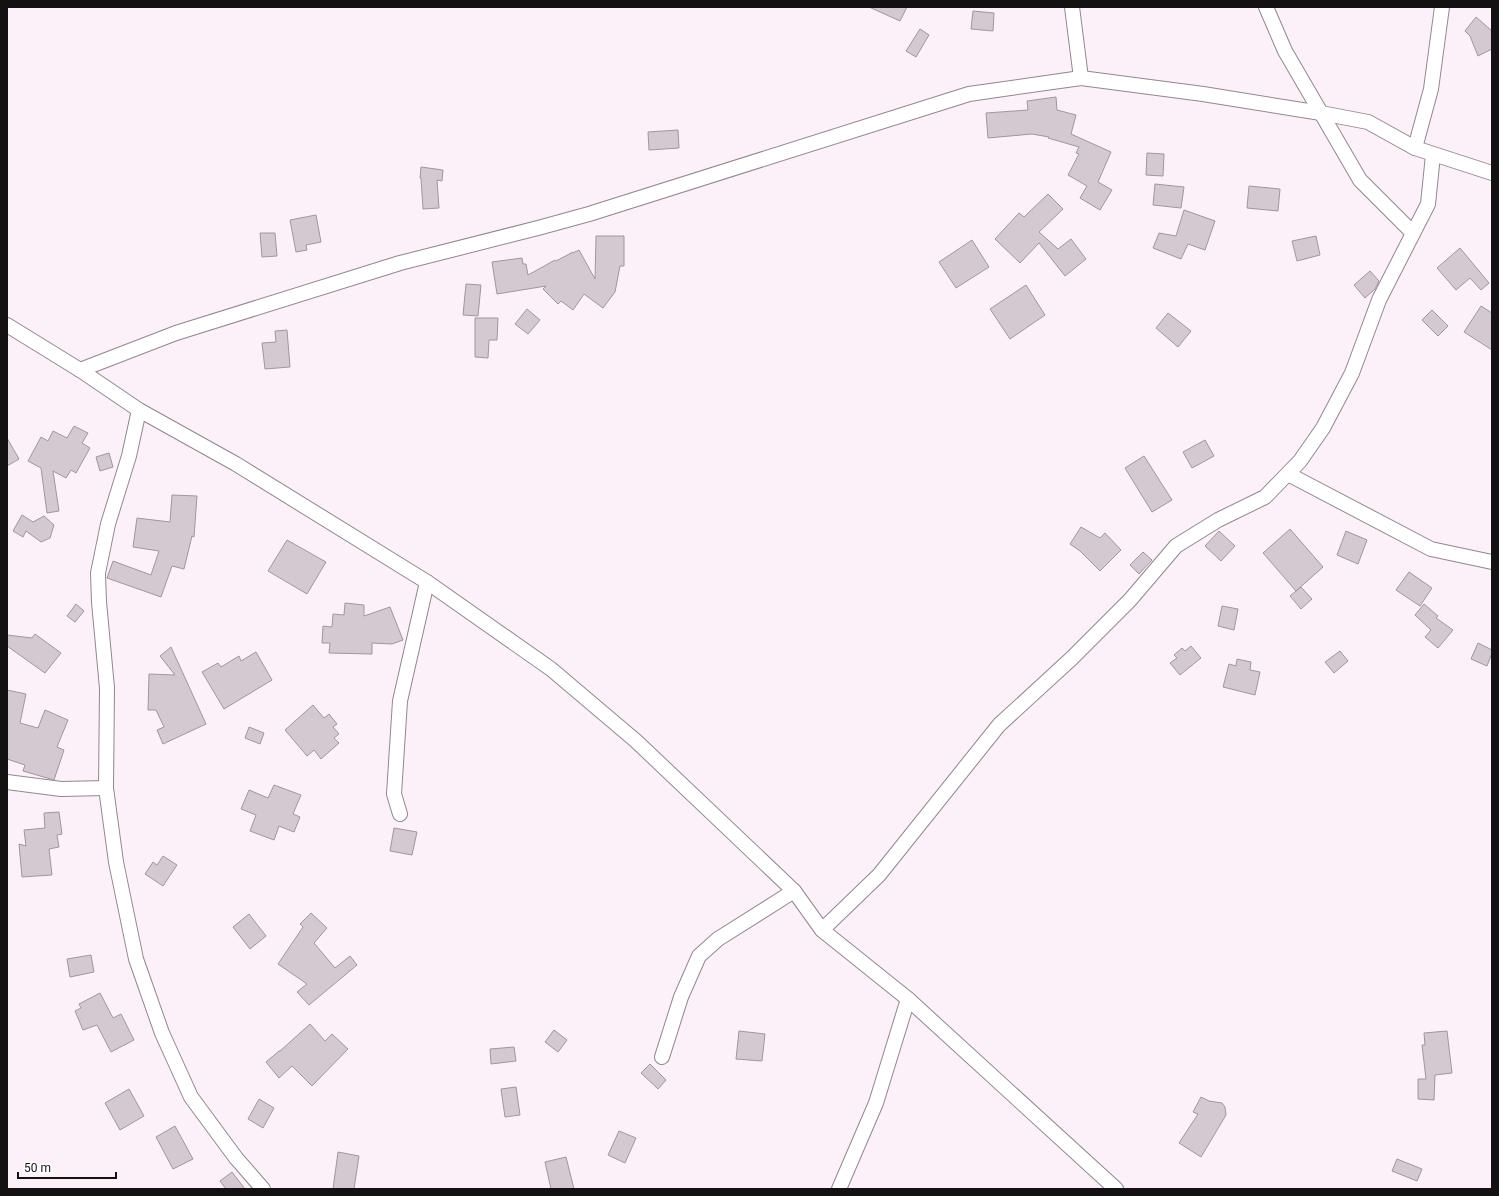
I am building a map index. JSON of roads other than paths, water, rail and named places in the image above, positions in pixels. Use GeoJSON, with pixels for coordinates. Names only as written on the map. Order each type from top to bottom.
{"type":"FeatureCollection","features":[{"type":"Feature","properties":{"kind":"street"},"geometry":{"type":"LineString","coordinates":[[1072,7],[1081,78]]}},
{"type":"Feature","properties":{"kind":"street"},"geometry":{"type":"LineString","coordinates":[[1266,7],[1286,51],[1360,180],[1413,234]]}},
{"type":"Feature","properties":{"kind":"street"},"geometry":{"type":"LineString","coordinates":[[1415,148],[1431,89],[1442,7]]}},
{"type":"Feature","properties":{"kind":"street"},"geometry":{"type":"LineString","coordinates":[[80,370],[176,333],[400,263],[589,214],[969,94],[1081,78],[1203,94],[1368,122],[1415,148],[1492,173]]}},
{"type":"Feature","properties":{"kind":"street"},"geometry":{"type":"LineString","coordinates":[[822,930],[879,875],[999,725],[1072,658],[1130,600],[1176,546],[1218,520],[1265,497],[1300,461],[1323,428],[1349,380],[1379,300],[1428,204],[1433,155]]}},
{"type":"Feature","properties":{"kind":"street"},"geometry":{"type":"LineString","coordinates":[[7,325],[80,370],[139,410],[236,464],[426,582],[551,669],[636,741],[794,891],[822,930],[908,999],[1116,1189]]}},
{"type":"Feature","properties":{"kind":"street"},"geometry":{"type":"LineString","coordinates":[[139,410],[129,456],[108,524],[98,573],[99,602],[107,688],[106,788],[116,862],[136,958],[162,1032],[191,1097],[236,1158],[263,1189]]}},
{"type":"Feature","properties":{"kind":"street"},"geometry":{"type":"LineString","coordinates":[[1288,474],[1431,549],[1492,562]]}},
{"type":"Feature","properties":{"kind":"street"},"geometry":{"type":"LineString","coordinates":[[400,814],[394,794],[400,701],[426,582]]}},
{"type":"Feature","properties":{"kind":"street"},"geometry":{"type":"LineString","coordinates":[[7,782],[61,789],[106,788]]}},
{"type":"Feature","properties":{"kind":"street"},"geometry":{"type":"LineString","coordinates":[[662,1057],[681,997],[699,956],[718,939],[794,891]]}},
{"type":"Feature","properties":{"kind":"street"},"geometry":{"type":"LineString","coordinates":[[839,1189],[876,1103],[908,999]]}}]}
